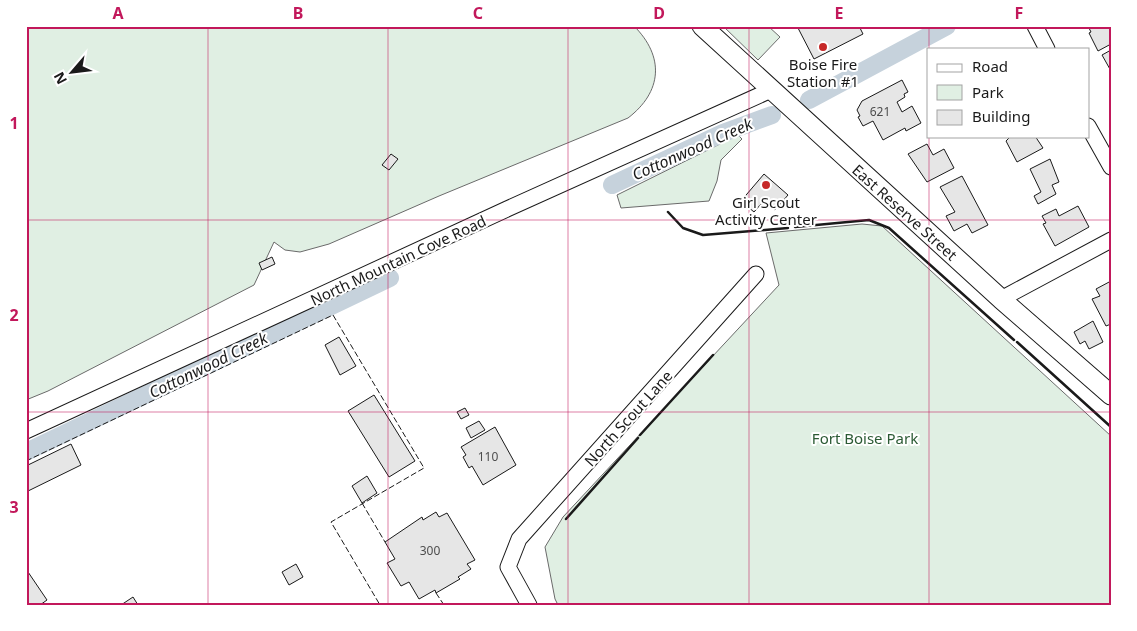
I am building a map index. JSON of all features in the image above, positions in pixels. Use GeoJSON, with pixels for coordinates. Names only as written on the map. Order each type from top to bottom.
{"type":"FeatureCollection","features":[{"type":"Feature","properties":{"kind":"street","name":"East Reserve Street"},"geometry":{"type":"LineString","coordinates":[[702,26],[1001,299],[1111,395]]}},
{"type":"Feature","properties":{"kind":"street"},"geometry":{"type":"LineString","coordinates":[[1034,26],[1046,48]]}},
{"type":"Feature","properties":{"kind":"street","name":"North Mountain Cove Road"},"geometry":{"type":"LineString","coordinates":[[26,431],[498,213],[770,90]]}},
{"type":"Feature","properties":{"kind":"street"},"geometry":{"type":"LineString","coordinates":[[1090,130],[1111,167]]}},
{"type":"Feature","properties":{"kind":"street"},"geometry":{"type":"LineString","coordinates":[[1001,299],[1111,240]]}},
{"type":"Feature","properties":{"kind":"street","name":"North Scout Lane"},"geometry":{"type":"LineString","coordinates":[[529,605],[508,567],[519,539],[756,274]]}},
{"type":"Feature","properties":{"kind":"green space"},"geometry":{"type":"Polygon","coordinates":[[[26,26],[634,26],[651,50],[655,62],[655,74],[653,86],[648,97],[628,118],[439,196],[329,244],[300,252],[285,250],[274,242],[254,285],[48,391],[26,400],[26,26]]]}},
{"type":"Feature","properties":{"kind":"green space"},"geometry":{"type":"Polygon","coordinates":[[[723,26],[768,26],[780,37],[758,60],[723,26]]]}},
{"type":"Feature","properties":{"kind":"green space"},"geometry":{"type":"Polygon","coordinates":[[[738,135],[742,139],[721,160],[717,181],[709,201],[621,208],[617,195],[738,135]]]}},
{"type":"Feature","properties":{"kind":"green space","name":"Fort Boise Park"},"geometry":{"type":"Polygon","coordinates":[[[862,224],[882,226],[1111,436],[1111,605],[558,605],[555,599],[545,547],[563,517],[779,285],[766,233],[862,224]]]}},
{"type":"Feature","properties":{"kind":"building","name":"Boise Fire Station #1"},"geometry":{"type":"Polygon","coordinates":[[[802,26],[859,26],[863,34],[814,59],[798,28],[802,26]]]}},
{"type":"Feature","properties":{"kind":"building"},"geometry":{"type":"Polygon","coordinates":[[[1088,26],[1111,26],[1111,44],[1098,51],[1089,33],[1091,32],[1088,26]]]}},
{"type":"Feature","properties":{"kind":"building"},"geometry":{"type":"Polygon","coordinates":[[[1111,50],[1111,71],[1102,55],[1111,50]]]}},
{"type":"Feature","properties":{"kind":"building"},"geometry":{"type":"Polygon","coordinates":[[[902,80],[908,92],[904,94],[905,97],[897,102],[902,112],[912,106],[921,123],[906,131],[905,128],[883,140],[873,121],[863,126],[858,117],[860,116],[857,110],[862,101],[902,80]]]}},
{"type":"Feature","properties":{"kind":"building"},"geometry":{"type":"Polygon","coordinates":[[[1009,138],[1036,138],[1043,148],[1017,162],[1006,141],[1009,138]]]}},
{"type":"Feature","properties":{"kind":"building"},"geometry":{"type":"Polygon","coordinates":[[[927,144],[933,155],[944,149],[954,168],[927,182],[908,154],[927,144]]]}},
{"type":"Feature","properties":{"kind":"building"},"geometry":{"type":"Polygon","coordinates":[[[391,154],[398,159],[389,170],[382,165],[391,154]]]}},
{"type":"Feature","properties":{"kind":"building"},"geometry":{"type":"Polygon","coordinates":[[[1050,159],[1059,182],[1052,185],[1056,194],[1038,204],[1034,196],[1041,192],[1030,169],[1050,159]]]}},
{"type":"Feature","properties":{"kind":"building","name":"Girl Scout Activity Center"},"geometry":{"type":"Polygon","coordinates":[[[764,174],[788,195],[775,210],[768,204],[765,207],[761,204],[754,212],[741,201],[764,174]]]}},
{"type":"Feature","properties":{"kind":"building"},"geometry":{"type":"Polygon","coordinates":[[[962,176],[988,225],[972,233],[967,224],[954,231],[946,216],[955,212],[940,187],[962,176]]]}},
{"type":"Feature","properties":{"kind":"building"},"geometry":{"type":"Polygon","coordinates":[[[1078,206],[1089,227],[1055,246],[1043,224],[1046,223],[1042,216],[1056,209],[1059,216],[1078,206]]]}},
{"type":"Feature","properties":{"kind":"building"},"geometry":{"type":"Polygon","coordinates":[[[272,257],[275,264],[262,270],[259,263],[272,257]]]}},
{"type":"Feature","properties":{"kind":"building"},"geometry":{"type":"Polygon","coordinates":[[[1111,281],[1111,324],[1106,326],[1092,299],[1100,296],[1096,289],[1111,281]]]}},
{"type":"Feature","properties":{"kind":"building"},"geometry":{"type":"Polygon","coordinates":[[[1093,321],[1103,342],[1089,349],[1085,341],[1080,344],[1074,332],[1093,321]]]}},
{"type":"Feature","properties":{"kind":"building"},"geometry":{"type":"Polygon","coordinates":[[[339,337],[356,366],[340,375],[325,345],[339,337]]]}},
{"type":"Feature","properties":{"kind":"building"},"geometry":{"type":"Polygon","coordinates":[[[374,395],[415,461],[389,477],[348,411],[374,395]]]}},
{"type":"Feature","properties":{"kind":"building"},"geometry":{"type":"Polygon","coordinates":[[[465,408],[469,415],[461,419],[457,412],[465,408]]]}},
{"type":"Feature","properties":{"kind":"building"},"geometry":{"type":"Polygon","coordinates":[[[479,421],[485,430],[471,438],[466,428],[479,421]]]}},
{"type":"Feature","properties":{"kind":"building"},"geometry":{"type":"Polygon","coordinates":[[[495,427],[516,465],[483,485],[472,466],[469,468],[463,457],[466,455],[461,447],[495,427]]]}},
{"type":"Feature","properties":{"kind":"building"},"geometry":{"type":"Polygon","coordinates":[[[71,444],[81,465],[26,492],[26,466],[71,444]]]}},
{"type":"Feature","properties":{"kind":"building"},"geometry":{"type":"Polygon","coordinates":[[[367,476],[377,493],[362,503],[352,486],[367,476]]]}},
{"type":"Feature","properties":{"kind":"building"},"geometry":{"type":"Polygon","coordinates":[[[436,512],[439,517],[447,513],[475,560],[467,564],[471,569],[458,577],[460,579],[436,593],[435,590],[419,599],[409,582],[401,586],[387,563],[395,559],[385,542],[422,517],[423,520],[436,512]]]}},
{"type":"Feature","properties":{"kind":"building"},"geometry":{"type":"Polygon","coordinates":[[[296,564],[303,577],[289,585],[282,572],[296,564]]]}},
{"type":"Feature","properties":{"kind":"building"},"geometry":{"type":"Polygon","coordinates":[[[26,569],[47,600],[40,605],[26,605],[26,569]]]}},
{"type":"Feature","properties":{"kind":"building"},"geometry":{"type":"Polygon","coordinates":[[[133,597],[138,605],[121,605],[133,597]]]}},
{"type":"Feature","properties":{"kind":"waterway"},"geometry":{"type":"LineString","coordinates":[[809,100],[947,26]]}},
{"type":"Feature","properties":{"kind":"waterway","name":"Cottonwood Creek"},"geometry":{"type":"LineString","coordinates":[[612,185],[723,133],[772,115]]}},
{"type":"Feature","properties":{"kind":"waterway","name":"Cottonwood Creek"},"geometry":{"type":"LineString","coordinates":[[26,452],[390,278]]}},
{"type":"Feature","properties":{"kind":"fence"},"geometry":{"type":"LineString","coordinates":[[26,461],[333,315],[424,468],[331,522],[380,605]]}},
{"type":"Feature","properties":{"kind":"fence"},"geometry":{"type":"LineString","coordinates":[[362,503],[385,542]]}},
{"type":"Feature","properties":{"kind":"fence"},"geometry":{"type":"LineString","coordinates":[[436,593],[444,605]]}},
{"type":"Feature","properties":{"kind":"wall"},"geometry":{"type":"LineString","coordinates":[[668,212],[683,228],[703,235],[788,228]]}},
{"type":"Feature","properties":{"kind":"wall"},"geometry":{"type":"LineString","coordinates":[[795,227],[869,220],[889,228],[1014,340]]}},
{"type":"Feature","properties":{"kind":"wall"},"geometry":{"type":"LineString","coordinates":[[1017,342],[1111,427]]}},
{"type":"Feature","properties":{"kind":"wall"},"geometry":{"type":"LineString","coordinates":[[640,435],[713,355]]}},
{"type":"Feature","properties":{"kind":"wall"},"geometry":{"type":"LineString","coordinates":[[566,519],[638,438]]}},
{"type":"Feature","properties":{"kind":"place","name":"Boise Fire Station #1"},"geometry":{"type":"Point","coordinates":[823,47]}},
{"type":"Feature","properties":{"kind":"place","name":"Girl Scout Activity Center"},"geometry":{"type":"Point","coordinates":[766,185]}}]}
